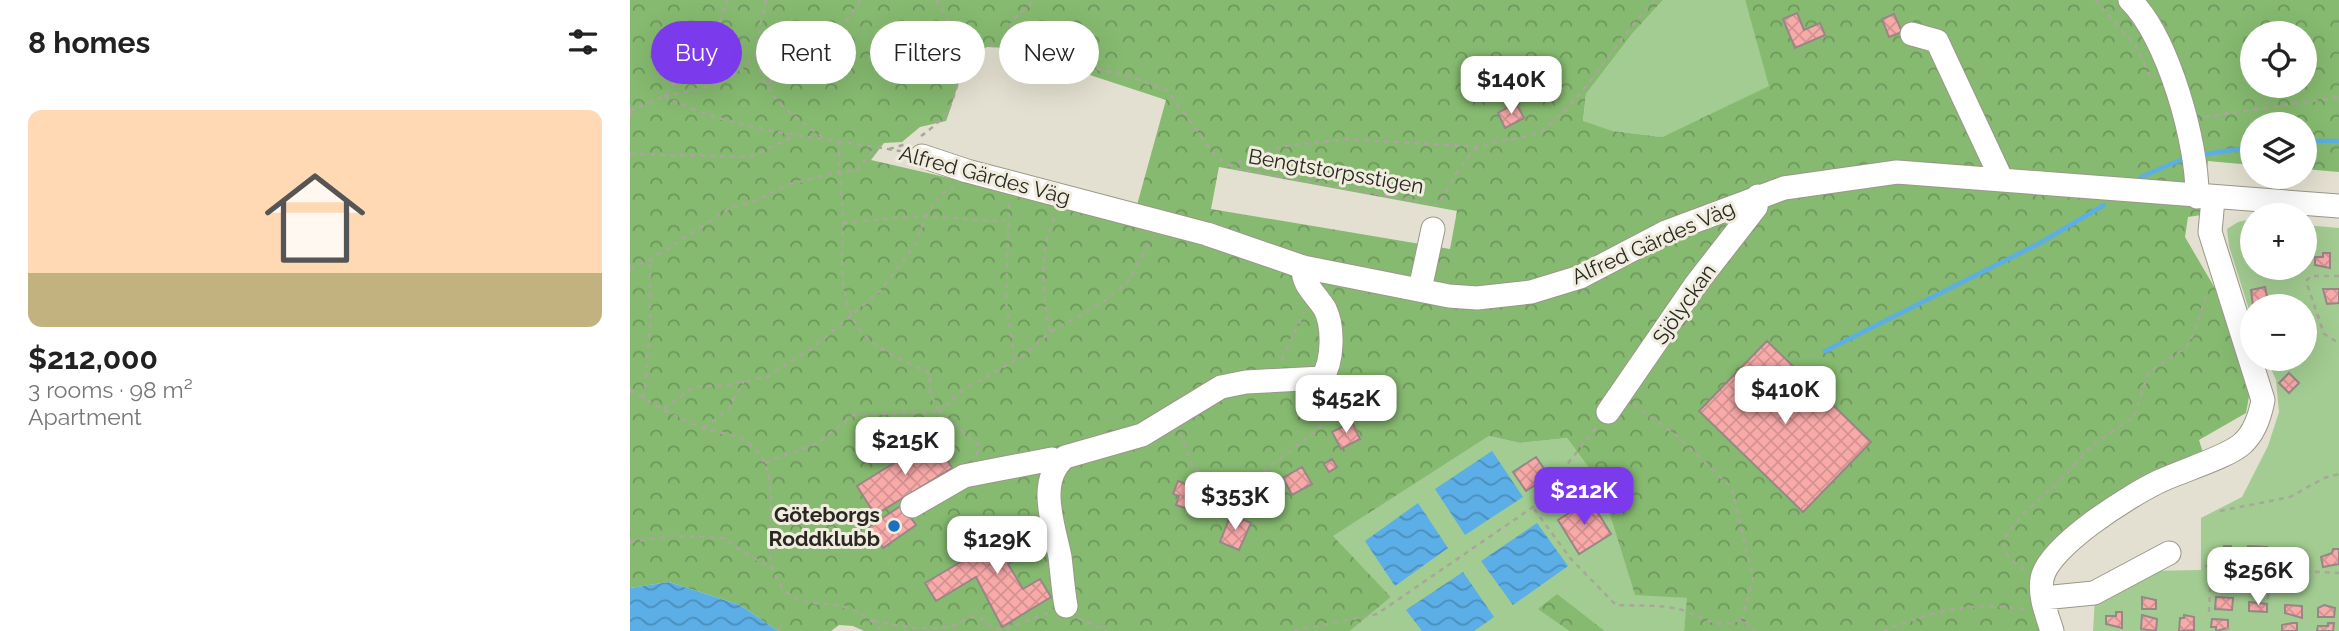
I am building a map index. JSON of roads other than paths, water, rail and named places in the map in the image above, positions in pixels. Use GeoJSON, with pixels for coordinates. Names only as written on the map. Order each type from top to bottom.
{"type":"FeatureCollection","features":[{"type":"Feature","properties":{"kind":"street"},"geometry":{"type":"LineString","coordinates":[[2130,0],[2148,19],[2162,46],[2185,120],[2205,198],[2210,232],[2263,400],[2260,417],[2242,445],[2158,481],[2096,521],[2051,556],[2046,605],[2094,593],[2169,553]]}},
{"type":"Feature","properties":{"kind":"street"},"geometry":{"type":"LineString","coordinates":[[1912,34],[1937,41],[2001,178]]}},
{"type":"Feature","properties":{"kind":"street","name":"Alfred Gärdes Väg"},"geometry":{"type":"LineString","coordinates":[[917,145],[1012,182],[1163,222],[1303,267],[1478,298],[1531,292],[1580,278],[1666,232],[1758,196],[1814,182],[1897,172],[2001,178],[2205,198],[2339,206]]}},
{"type":"Feature","properties":{"kind":"street","name":"Sjölyckan"},"geometry":{"type":"LineString","coordinates":[[1614,404],[1696,284],[1756,207],[1758,196]]}},
{"type":"Feature","properties":{"kind":"street"},"geometry":{"type":"LineString","coordinates":[[1420,289],[1433,229]]}},
{"type":"Feature","properties":{"kind":"street"},"geometry":{"type":"LineString","coordinates":[[1066,606],[1049,490],[1058,463],[1066,457],[1142,435],[1221,387],[1246,382],[1322,378],[1329,367],[1330,341],[1326,312],[1303,278],[1303,267]]}},
{"type":"Feature","properties":{"kind":"street"},"geometry":{"type":"LineString","coordinates":[[912,506],[964,476],[1052,459],[1058,463]]}},
{"type":"Feature","properties":{"kind":"water"},"geometry":{"type":"Polygon","coordinates":[[[1492,451],[1523,497],[1465,535],[1435,489],[1492,451]]]}},
{"type":"Feature","properties":{"kind":"water"},"geometry":{"type":"Polygon","coordinates":[[[1418,503],[1448,548],[1395,586],[1365,541],[1418,503]]]}},
{"type":"Feature","properties":{"kind":"water"},"geometry":{"type":"Polygon","coordinates":[[[1537,523],[1568,566],[1513,605],[1481,561],[1537,523]]]}},
{"type":"Feature","properties":{"kind":"water"},"geometry":{"type":"Polygon","coordinates":[[[1463,572],[1494,617],[1474,631],[1422,631],[1406,610],[1463,572]]]}},
{"type":"Feature","properties":{"kind":"water"},"geometry":{"type":"Polygon","coordinates":[[[669,582],[740,605],[778,631],[630,631],[630,588],[669,582]]]}},
{"type":"Feature","properties":{"kind":"waterway"},"geometry":{"type":"LineString","coordinates":[[2317,141],[2339,141]]}},
{"type":"Feature","properties":{"kind":"waterway"},"geometry":{"type":"LineString","coordinates":[[2201,155],[2240,149]]}},
{"type":"Feature","properties":{"kind":"waterway"},"geometry":{"type":"LineString","coordinates":[[2141,177],[2185,158]]}},
{"type":"Feature","properties":{"kind":"waterway"},"geometry":{"type":"LineString","coordinates":[[1825,351],[2040,243],[2104,205]]}},
{"type":"Feature","properties":{"kind":"place","name":"Göteborgs Roddklubb"},"geometry":{"type":"Point","coordinates":[894,526]}}]}
